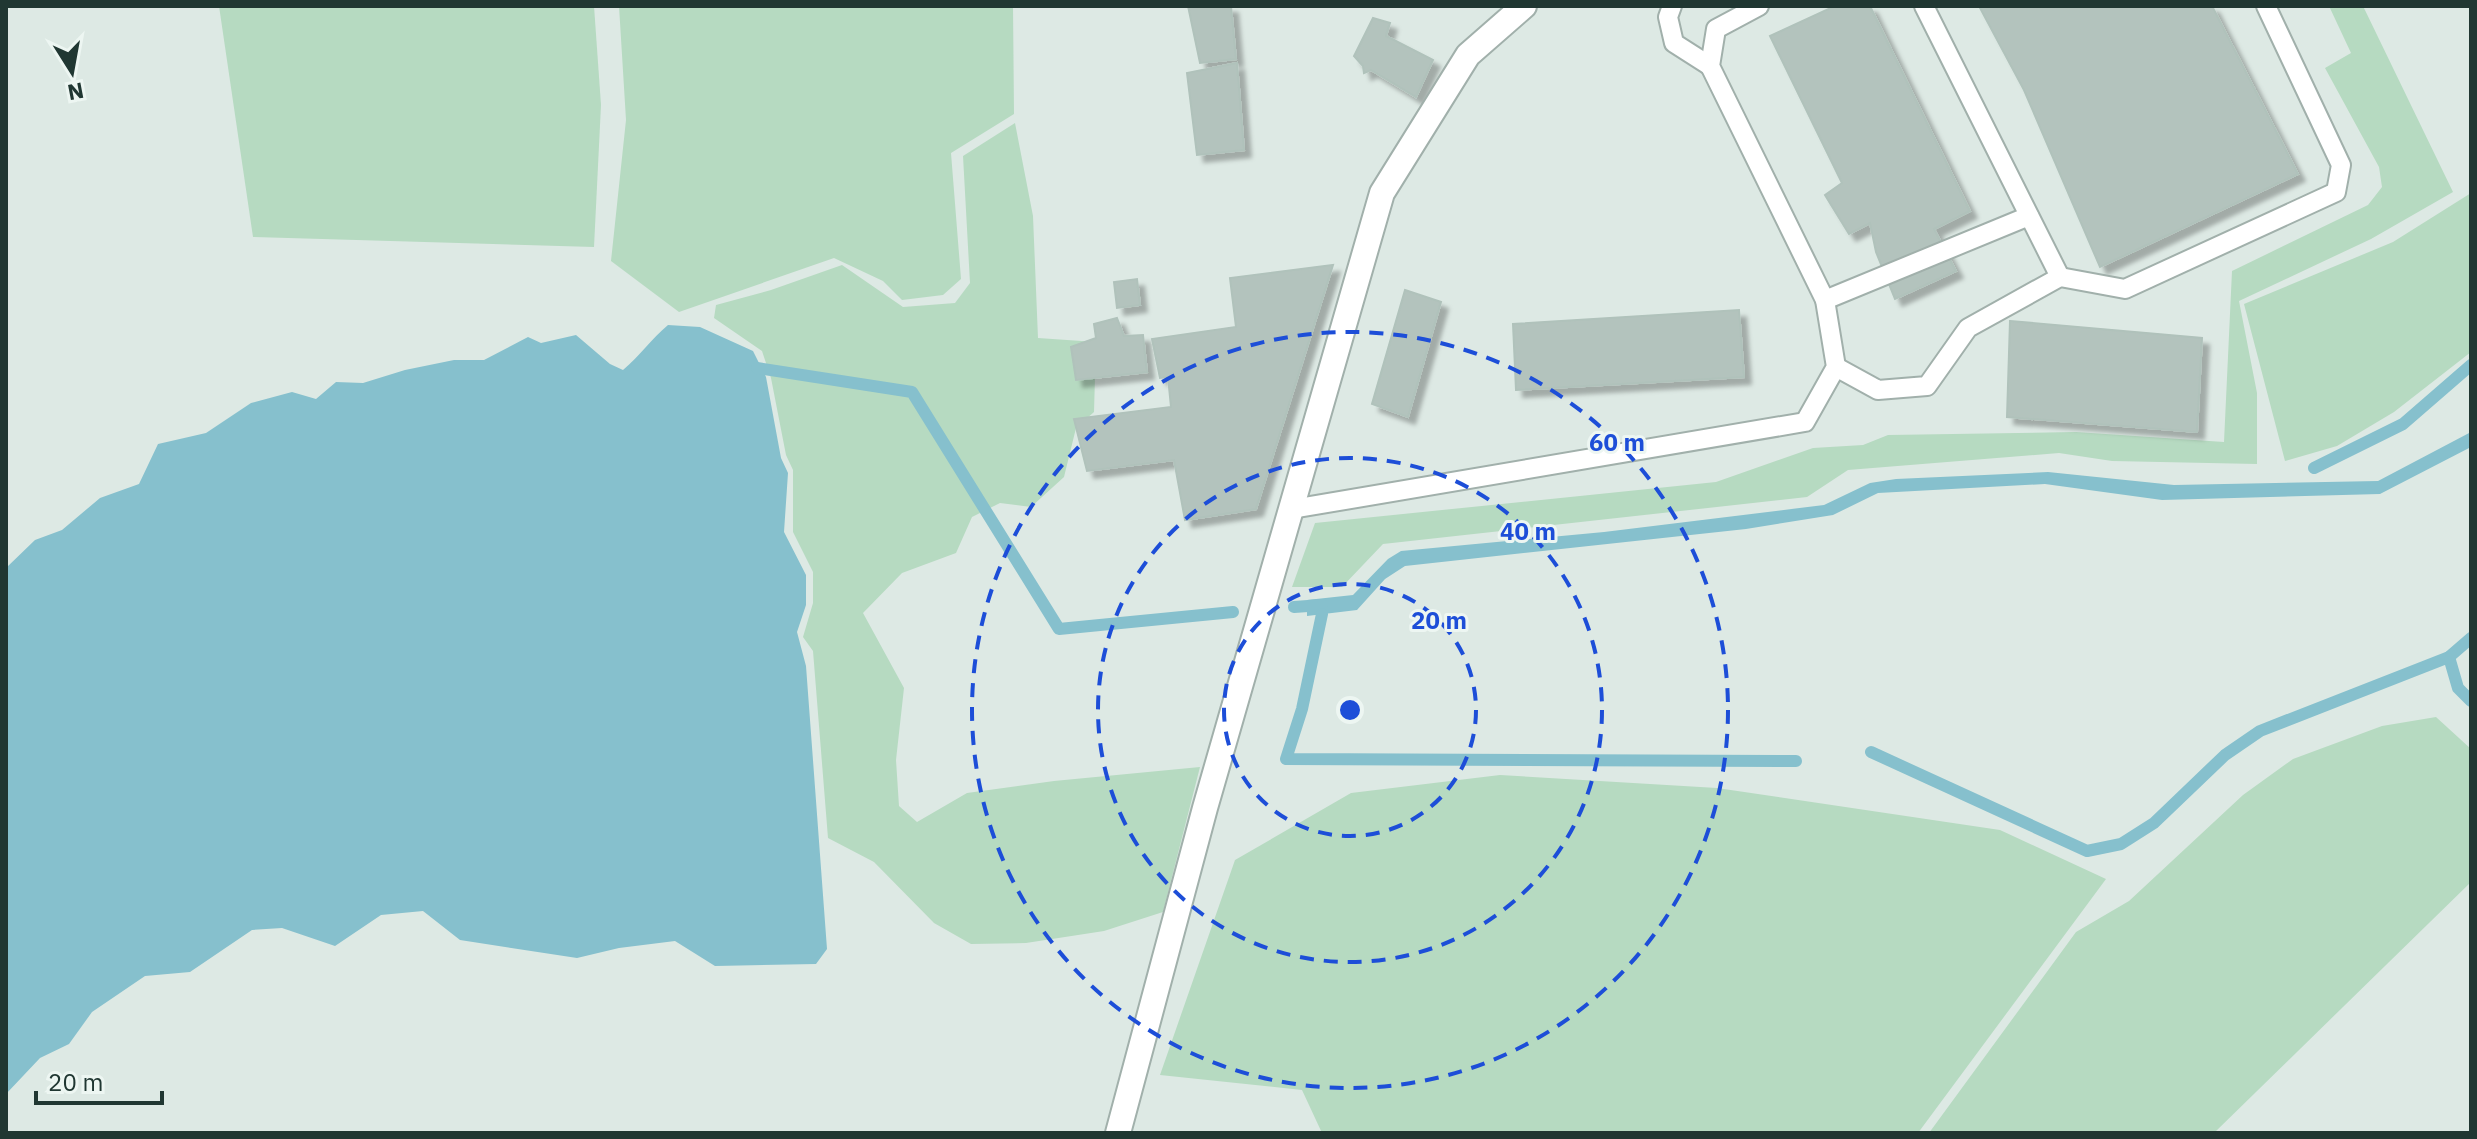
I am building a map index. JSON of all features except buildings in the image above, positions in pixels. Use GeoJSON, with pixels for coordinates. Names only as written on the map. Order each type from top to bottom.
{"type":"FeatureCollection","features":[{"type":"Feature","properties":{"kind":"street"},"geometry":{"type":"LineString","coordinates":[[1118,1133],[1205,808],[1382,193],[1468,55],[1524,6]]}},
{"type":"Feature","properties":{"kind":"lane"},"geometry":{"type":"LineString","coordinates":[[1292,509],[1805,422],[1836,367],[1825,300],[1710,66],[1674,43],[1668,17],[1672,6]]}},
{"type":"Feature","properties":{"kind":"lane"},"geometry":{"type":"LineString","coordinates":[[1710,66],[1716,29],[1759,6]]}},
{"type":"Feature","properties":{"kind":"lane"},"geometry":{"type":"LineString","coordinates":[[1924,6],[2060,277]]}},
{"type":"Feature","properties":{"kind":"lane"},"geometry":{"type":"LineString","coordinates":[[1836,367],[1878,390],[1927,386],[1968,328],[2060,277],[2125,289],[2336,192],[2341,165],[2266,6]]}},
{"type":"Feature","properties":{"kind":"lane"},"geometry":{"type":"LineString","coordinates":[[1825,300],[2029,216]]}},
{"type":"Feature","properties":{"kind":"green space"},"geometry":{"type":"Polygon","coordinates":[[[219,6],[594,6],[601,105],[594,247],[253,237],[219,6]]]}},
{"type":"Feature","properties":{"kind":"green space"},"geometry":{"type":"Polygon","coordinates":[[[619,6],[1013,6],[1014,114],[951,153],[961,279],[943,295],[902,300],[883,281],[834,258],[679,312],[611,261],[626,120],[619,6]]]}},
{"type":"Feature","properties":{"kind":"green space"},"geometry":{"type":"Polygon","coordinates":[[[2329,6],[2363,6],[2453,192],[2371,239],[2239,301],[2257,393],[2257,464],[2112,461],[2059,453],[1848,470],[1807,497],[1383,544],[1342,587],[1292,587],[1315,523],[1716,482],[1813,448],[1863,445],[1888,435],[2076,432],[2224,442],[2232,271],[2368,205],[2382,187],[2379,167],[2325,68],[2351,53],[2329,6]]]}},
{"type":"Feature","properties":{"kind":"green space"},"geometry":{"type":"Polygon","coordinates":[[[1015,123],[1033,216],[1038,338],[1096,342],[1094,412],[1076,428],[1064,477],[1031,507],[1000,503],[972,517],[956,553],[902,573],[863,613],[904,688],[896,760],[899,806],[917,822],[967,793],[1200,767],[1163,912],[1104,931],[1026,943],[971,944],[934,923],[874,862],[828,838],[813,651],[803,637],[813,603],[813,572],[793,532],[793,470],[786,455],[771,378],[762,351],[714,318],[716,305],[842,265],[903,307],[955,303],[970,283],[963,156],[1015,123]]]}},
{"type":"Feature","properties":{"kind":"green space"},"geometry":{"type":"Polygon","coordinates":[[[2471,193],[2471,352],[2394,412],[2337,446],[2285,461],[2244,304],[2393,242],[2471,193]]]}},
{"type":"Feature","properties":{"kind":"green space"},"geometry":{"type":"Polygon","coordinates":[[[2436,717],[2471,749],[2471,882],[2214,1133],[1929,1133],[2076,932],[2129,901],[2243,795],[2293,759],[2382,726],[2436,717]]]}},
{"type":"Feature","properties":{"kind":"green space"},"geometry":{"type":"Polygon","coordinates":[[[1500,775],[1717,788],[2000,830],[2106,879],[1918,1133],[1322,1133],[1302,1090],[1160,1075],[1235,860],[1351,793],[1500,775]]]}},
{"type":"Feature","properties":{"kind":"water"},"geometry":{"type":"Polygon","coordinates":[[[668,325],[700,327],[753,351],[766,377],[781,458],[788,473],[784,532],[806,575],[806,605],[797,632],[806,666],[827,949],[816,964],[715,966],[675,941],[619,948],[577,958],[460,940],[423,911],[381,915],[335,946],[282,928],[252,930],[190,972],[145,976],[92,1012],[69,1044],[40,1058],[6,1094],[6,568],[35,540],[62,530],[100,498],[139,484],[158,444],[206,433],[251,403],[292,392],[316,399],[336,382],[363,383],[454,360],[484,360],[528,337],[541,343],[576,335],[610,364],[623,370],[668,325]]]}},
{"type":"Feature","properties":{"kind":"water"},"geometry":{"type":"Polygon","coordinates":[[[2471,432],[2471,447],[2380,494],[2162,500],[2045,484],[1878,493],[1833,515],[1746,529],[1405,566],[1385,579],[1357,610],[1307,616],[1307,600],[1353,595],[1388,559],[1401,551],[1604,532],[1824,505],[1870,483],[1896,479],[2048,472],[2174,485],[2378,481],[2471,432]]]}},
{"type":"Feature","properties":{"kind":"waterway"},"geometry":{"type":"LineString","coordinates":[[2314,468],[2403,424],[2471,365]]}},
{"type":"Feature","properties":{"kind":"waterway"},"geometry":{"type":"LineString","coordinates":[[757,368],[912,392],[1059,629],[1233,612]]}},
{"type":"Feature","properties":{"kind":"waterway"},"geometry":{"type":"LineString","coordinates":[[1294,607],[1322,605]]}},
{"type":"Feature","properties":{"kind":"waterway"},"geometry":{"type":"LineString","coordinates":[[1322,614],[1302,709],[1286,759],[1796,761]]}},
{"type":"Feature","properties":{"kind":"waterway"},"geometry":{"type":"LineString","coordinates":[[1871,752],[2087,851],[2121,844],[2154,823],[2225,755],[2260,731],[2449,657],[2471,638]]}},
{"type":"Feature","properties":{"kind":"waterway"},"geometry":{"type":"LineString","coordinates":[[2449,657],[2458,688],[2471,701]]}}]}
